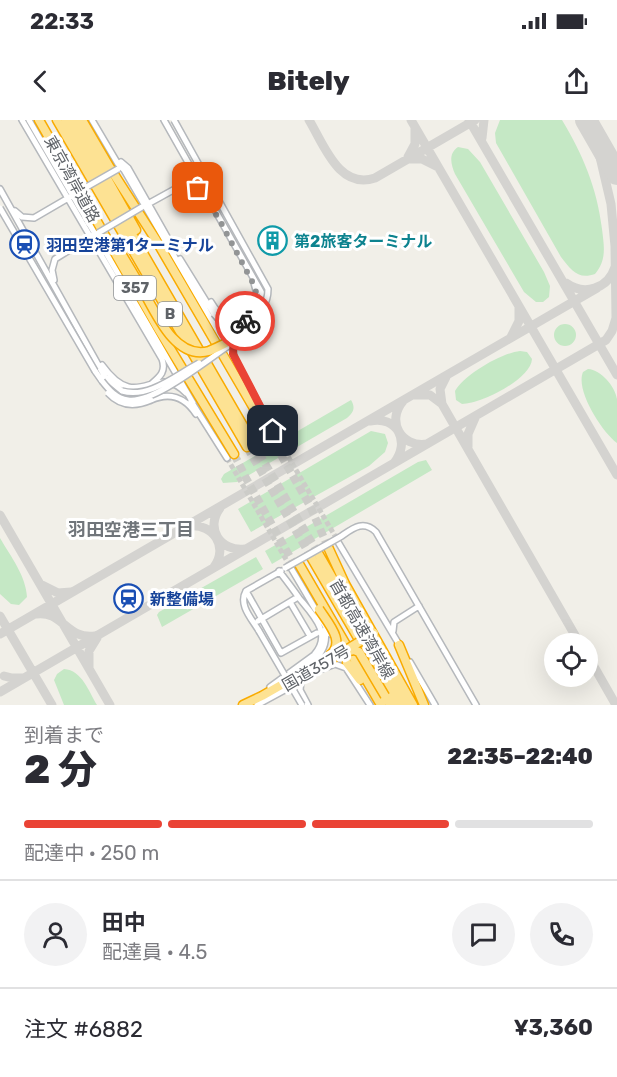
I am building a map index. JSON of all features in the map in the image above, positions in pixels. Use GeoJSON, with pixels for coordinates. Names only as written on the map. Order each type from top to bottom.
{"type":"FeatureCollection","features":[{"type":"Feature","properties":{"kind":"highway","name":"東京湾岸道路"},"geometry":{"type":"LineString","coordinates":[[39,120],[229,455]]}},
{"type":"Feature","properties":{"kind":"highway"},"geometry":{"type":"LineString","coordinates":[[52,120],[93,182]]}},
{"type":"Feature","properties":{"kind":"highway","name":"B"},"geometry":{"type":"LineString","coordinates":[[57,120],[250,445],[183,321],[66,120]]}},
{"type":"Feature","properties":{"kind":"highway"},"geometry":{"type":"LineString","coordinates":[[74,120],[173,297],[183,321]]}},
{"type":"Feature","properties":{"kind":"highway","name":"357"},"geometry":{"type":"LineString","coordinates":[[82,120],[271,433]]}},
{"type":"Feature","properties":{"kind":"highway"},"geometry":{"type":"LineString","coordinates":[[72,178],[92,206],[171,337],[183,348],[204,352],[250,331]]}},
{"type":"Feature","properties":{"kind":"highway"},"geometry":{"type":"LineString","coordinates":[[328,547],[345,584],[413,705]]}},
{"type":"Feature","properties":{"kind":"highway","name":"首都高速湾岸線"},"geometry":{"type":"LineString","coordinates":[[397,705],[315,555],[405,705]]}},
{"type":"Feature","properties":{"kind":"highway"},"geometry":{"type":"LineString","coordinates":[[293,567],[338,643],[337,650],[326,658]]}},
{"type":"Feature","properties":{"kind":"highway"},"geometry":{"type":"LineString","coordinates":[[293,567],[379,705]]}},
{"type":"Feature","properties":{"kind":"highway","name":"国道357号"},"geometry":{"type":"LineString","coordinates":[[250,704],[339,656],[374,633]]}},
{"type":"Feature","properties":{"kind":"highway","name":"国道357号"},"geometry":{"type":"LineString","coordinates":[[309,671],[326,658],[374,633]]}},
{"type":"Feature","properties":{"kind":"highway"},"geometry":{"type":"LineString","coordinates":[[399,645],[423,705]]}},
{"type":"Feature","properties":{"kind":"highway"},"geometry":{"type":"LineString","coordinates":[[339,656],[351,650],[358,651],[390,705]]}},
{"type":"Feature","properties":{"kind":"highway"},"geometry":{"type":"LineString","coordinates":[[347,663],[379,705]]}},
{"type":"Feature","properties":{"kind":"street"},"geometry":{"type":"LineString","coordinates":[[22,120],[61,185],[73,196]]}},
{"type":"Feature","properties":{"kind":"street"},"geometry":{"type":"LineString","coordinates":[[29,120],[193,403]]}},
{"type":"Feature","properties":{"kind":"street"},"geometry":{"type":"LineString","coordinates":[[94,120],[120,168],[145,206],[240,369],[271,433]]}},
{"type":"Feature","properties":{"kind":"street"},"geometry":{"type":"LineString","coordinates":[[94,120],[120,161],[128,168],[145,206],[157,218],[213,314],[229,325],[249,322],[264,309],[268,299],[268,289],[174,120]]}},
{"type":"Feature","properties":{"kind":"street"},"geometry":{"type":"LineString","coordinates":[[0,208],[108,389],[119,397],[131,400],[141,399],[176,381],[250,331],[263,317],[265,306],[260,289],[164,120]]}},
{"type":"Feature","properties":{"kind":"street"},"geometry":{"type":"LineString","coordinates":[[6,200],[19,216],[30,219],[120,168]]}},
{"type":"Feature","properties":{"kind":"street"},"geometry":{"type":"LineString","coordinates":[[58,290],[52,270],[55,260],[182,184],[191,184],[198,188],[219,219]]}},
{"type":"Feature","properties":{"kind":"street"},"geometry":{"type":"LineString","coordinates":[[56,205],[62,198],[61,185]]}},
{"type":"Feature","properties":{"kind":"street"},"geometry":{"type":"LineString","coordinates":[[0,189],[105,377],[122,391],[137,394],[147,392],[212,357]]}},
{"type":"Feature","properties":{"kind":"street"},"geometry":{"type":"LineString","coordinates":[[157,218],[156,206],[161,196]]}},
{"type":"Feature","properties":{"kind":"street"},"geometry":{"type":"LineString","coordinates":[[95,235],[98,248],[163,362],[163,371],[149,386]]}},
{"type":"Feature","properties":{"kind":"street"},"geometry":{"type":"LineString","coordinates":[[81,243],[89,243],[98,248]]}},
{"type":"Feature","properties":{"kind":"street"},"geometry":{"type":"LineString","coordinates":[[240,369],[233,350],[234,335],[252,314],[255,306],[256,292],[251,276]]}},
{"type":"Feature","properties":{"kind":"street"},"geometry":{"type":"LineString","coordinates":[[196,284],[223,318],[234,321],[244,318],[255,306]]}},
{"type":"Feature","properties":{"kind":"street"},"geometry":{"type":"LineString","coordinates":[[92,352],[110,376],[126,388],[149,386],[160,381],[172,382],[185,392],[229,455]]}},
{"type":"Feature","properties":{"kind":"street"},"geometry":{"type":"LineString","coordinates":[[102,381],[106,390],[118,402],[138,405],[170,396],[185,401],[229,455]]}},
{"type":"Feature","properties":{"kind":"street"},"geometry":{"type":"LineString","coordinates":[[302,705],[242,601],[246,591],[279,572],[293,567],[361,525],[369,526],[374,530],[476,705]]}},
{"type":"Feature","properties":{"kind":"street"},"geometry":{"type":"LineString","coordinates":[[339,539],[435,705]]}},
{"type":"Feature","properties":{"kind":"street"},"geometry":{"type":"LineString","coordinates":[[250,704],[316,653],[322,640],[319,622],[279,572]]}},
{"type":"Feature","properties":{"kind":"street"},"geometry":{"type":"LineString","coordinates":[[246,591],[281,653],[317,633]]}},
{"type":"Feature","properties":{"kind":"street"},"geometry":{"type":"LineString","coordinates":[[254,623],[298,597]]}},
{"type":"Feature","properties":{"kind":"street"},"geometry":{"type":"LineString","coordinates":[[290,602],[310,636]]}},
{"type":"Feature","properties":{"kind":"street"},"geometry":{"type":"LineString","coordinates":[[385,618],[392,620],[418,605]]}},
{"type":"Feature","properties":{"kind":"street"},"geometry":{"type":"LineString","coordinates":[[393,633],[394,622],[418,605]]}},
{"type":"Feature","properties":{"kind":"street"},"geometry":{"type":"LineString","coordinates":[[320,613],[360,688]]}},
{"type":"Feature","properties":{"kind":"street"},"geometry":{"type":"LineString","coordinates":[[293,672],[317,658],[322,651],[325,634],[320,613]]}},
{"type":"Feature","properties":{"kind":"street"},"geometry":{"type":"LineString","coordinates":[[250,704],[302,681],[326,667],[338,664],[348,669],[370,705]]}},
{"type":"Feature","properties":{"kind":"street"},"geometry":{"type":"LineString","coordinates":[[302,681],[300,690],[308,705]]}},
{"type":"Feature","properties":{"kind":"green space"},"geometry":{"type":"Polygon","coordinates":[[[500,120],[562,120],[588,172],[600,214],[604,253],[595,274],[584,276],[575,273],[561,257],[496,143],[495,133],[500,120]]]}},
{"type":"Feature","properties":{"kind":"green space"},"geometry":{"type":"Polygon","coordinates":[[[458,147],[468,149],[480,162],[544,272],[550,286],[549,297],[543,302],[536,302],[524,292],[455,174],[452,156],[458,147]]]}},
{"type":"Feature","properties":{"kind":"green space"},"geometry":{"type":"Polygon","coordinates":[[[565,324],[573,327],[576,335],[573,343],[565,346],[557,343],[554,335],[557,327],[565,324]]]}},
{"type":"Feature","properties":{"kind":"green space"},"geometry":{"type":"Polygon","coordinates":[[[520,351],[527,352],[532,359],[529,367],[514,382],[481,400],[462,404],[456,400],[455,391],[466,378],[493,360],[520,351]]]}},
{"type":"Feature","properties":{"kind":"green space"},"geometry":{"type":"Polygon","coordinates":[[[588,369],[598,372],[616,394],[617,443],[604,430],[586,399],[582,380],[583,372],[588,369]]]}},
{"type":"Feature","properties":{"kind":"green space"},"geometry":{"type":"Polygon","coordinates":[[[351,400],[353,410],[347,418],[237,482],[223,483],[221,479],[224,474],[351,400]]]}},
{"type":"Feature","properties":{"kind":"green space"},"geometry":{"type":"Polygon","coordinates":[[[371,431],[385,434],[388,443],[385,452],[369,466],[251,532],[238,509],[371,431]]]}},
{"type":"Feature","properties":{"kind":"green space"},"geometry":{"type":"Polygon","coordinates":[[[426,460],[432,470],[272,564],[265,551],[418,462],[426,460]]]}},
{"type":"Feature","properties":{"kind":"green space"},"geometry":{"type":"Polygon","coordinates":[[[0,538],[17,567],[26,589],[27,597],[19,605],[11,604],[0,594],[0,538]]]}},
{"type":"Feature","properties":{"kind":"green space"},"geometry":{"type":"Polygon","coordinates":[[[256,557],[263,569],[162,627],[157,615],[159,612],[256,557]]]}},
{"type":"Feature","properties":{"kind":"green space"},"geometry":{"type":"Polygon","coordinates":[[[64,669],[80,677],[97,705],[64,705],[54,680],[57,674],[64,669]]]}},
{"type":"Feature","properties":{"kind":"taxiway"},"geometry":{"type":"LineString","coordinates":[[309,120],[334,163],[342,172],[352,178],[362,180],[375,178],[475,120]]}},
{"type":"Feature","properties":{"kind":"taxiway"},"geometry":{"type":"LineString","coordinates":[[411,120],[617,475]]}},
{"type":"Feature","properties":{"kind":"taxiway"},"geometry":{"type":"LineString","coordinates":[[469,120],[617,375]]}},
{"type":"Feature","properties":{"kind":"taxiway"},"geometry":{"type":"LineString","coordinates":[[482,138],[484,120]]}},
{"type":"Feature","properties":{"kind":"taxiway"},"geometry":{"type":"LineString","coordinates":[[0,692],[606,340],[616,318],[615,246],[611,204],[600,157],[585,120]]}},
{"type":"Feature","properties":{"kind":"taxiway"},"geometry":{"type":"LineString","coordinates":[[408,157],[415,144],[415,128]]}},
{"type":"Feature","properties":{"kind":"taxiway"},"geometry":{"type":"LineString","coordinates":[[409,159],[422,159],[438,167]]}},
{"type":"Feature","properties":{"kind":"taxiway"},"geometry":{"type":"LineString","coordinates":[[566,283],[580,289],[595,288],[607,281],[615,267]]}},
{"type":"Feature","properties":{"kind":"taxiway"},"geometry":{"type":"LineString","coordinates":[[0,634],[597,288]]}},
{"type":"Feature","properties":{"kind":"taxiway"},"geometry":{"type":"LineString","coordinates":[[511,337],[519,321],[519,308]]}},
{"type":"Feature","properties":{"kind":"taxiway"},"geometry":{"type":"LineString","coordinates":[[446,377],[440,389],[442,404],[574,633]]}},
{"type":"Feature","properties":{"kind":"taxiway"},"geometry":{"type":"LineString","coordinates":[[415,395],[430,395],[442,404]]}},
{"type":"Feature","properties":{"kind":"taxiway"},"geometry":{"type":"LineString","coordinates":[[403,401],[396,417],[399,432],[410,442],[427,444]]}},
{"type":"Feature","properties":{"kind":"taxiway"},"geometry":{"type":"LineString","coordinates":[[468,447],[468,434],[475,418]]}},
{"type":"Feature","properties":{"kind":"taxiway"},"geometry":{"type":"LineString","coordinates":[[370,421],[388,422],[398,432],[401,447],[394,463]]}},
{"type":"Feature","properties":{"kind":"taxiway"},"geometry":{"type":"LineString","coordinates":[[220,508],[214,523],[218,537],[228,547],[245,549]]}},
{"type":"Feature","properties":{"kind":"taxiway"},"geometry":{"type":"LineString","coordinates":[[0,515],[110,705]]}},
{"type":"Feature","properties":{"kind":"taxiway"},"geometry":{"type":"LineString","coordinates":[[189,526],[205,528],[216,538],[220,552],[214,567]]}},
{"type":"Feature","properties":{"kind":"taxiway"},"geometry":{"type":"LineString","coordinates":[[42,585],[58,593],[71,592]]}},
{"type":"Feature","properties":{"kind":"taxiway"},"geometry":{"type":"LineString","coordinates":[[36,614],[53,616],[77,634],[95,636]]}},
{"type":"Feature","properties":{"kind":"taxiway"},"geometry":{"type":"LineString","coordinates":[[0,616],[52,705]]}},
{"type":"Feature","properties":{"kind":"taxiway"},"geometry":{"type":"LineString","coordinates":[[89,667],[89,651],[97,638]]}},
{"type":"Feature","properties":{"kind":"taxiway"},"geometry":{"type":"LineString","coordinates":[[598,674],[616,705]]}},
{"type":"Feature","properties":{"kind":"taxiway"},"geometry":{"type":"LineString","coordinates":[[4,676],[23,678]]}},
{"type":"Feature","properties":{"kind":"runway"},"geometry":{"type":"LineString","coordinates":[[586,120],[617,174]]}},
{"type":"Feature","properties":{"kind":"tunnel"},"geometry":{"type":"LineString","coordinates":[[273,431],[338,541]]}},
{"type":"Feature","properties":{"kind":"tunnel"},"geometry":{"type":"LineString","coordinates":[[269,434],[310,506],[328,547]]}},
{"type":"Feature","properties":{"kind":"tunnel"},"geometry":{"type":"LineString","coordinates":[[253,443],[318,553]]}},
{"type":"Feature","properties":{"kind":"tunnel"},"geometry":{"type":"LineString","coordinates":[[247,447],[311,557]]}},
{"type":"Feature","properties":{"kind":"tunnel"},"geometry":{"type":"LineString","coordinates":[[234,454],[295,566]]}},
{"type":"Feature","properties":{"kind":"tunnel"},"geometry":{"type":"LineString","coordinates":[[227,458],[291,568]]}},
{"type":"Feature","properties":{"kind":"way so far"},"geometry":{"type":"LineString","coordinates":[[198,188],[219,219],[255,287],[257,298],[254,311],[245,321]]}},
{"type":"Feature","properties":{"kind":"place","name":"第2旅客ターミナル"},"geometry":{"type":"Point","coordinates":[273,241]}},
{"type":"Feature","properties":{"kind":"place","name":"羽田空港第1ターミナル"},"geometry":{"type":"Point","coordinates":[25,245]}},
{"type":"Feature","properties":{"kind":"place","name":"新整備場"},"geometry":{"type":"Point","coordinates":[129,599]}},
{"type":"Feature","properties":{"kind":"district","name":"羽田空港三丁目"},"geometry":{"type":"Point","coordinates":[131,530]}},
{"type":"Feature","properties":{"kind":"route"},"geometry":{"type":"LineString","coordinates":[[245,321],[234,335],[233,354],[273,431]]}}]}
